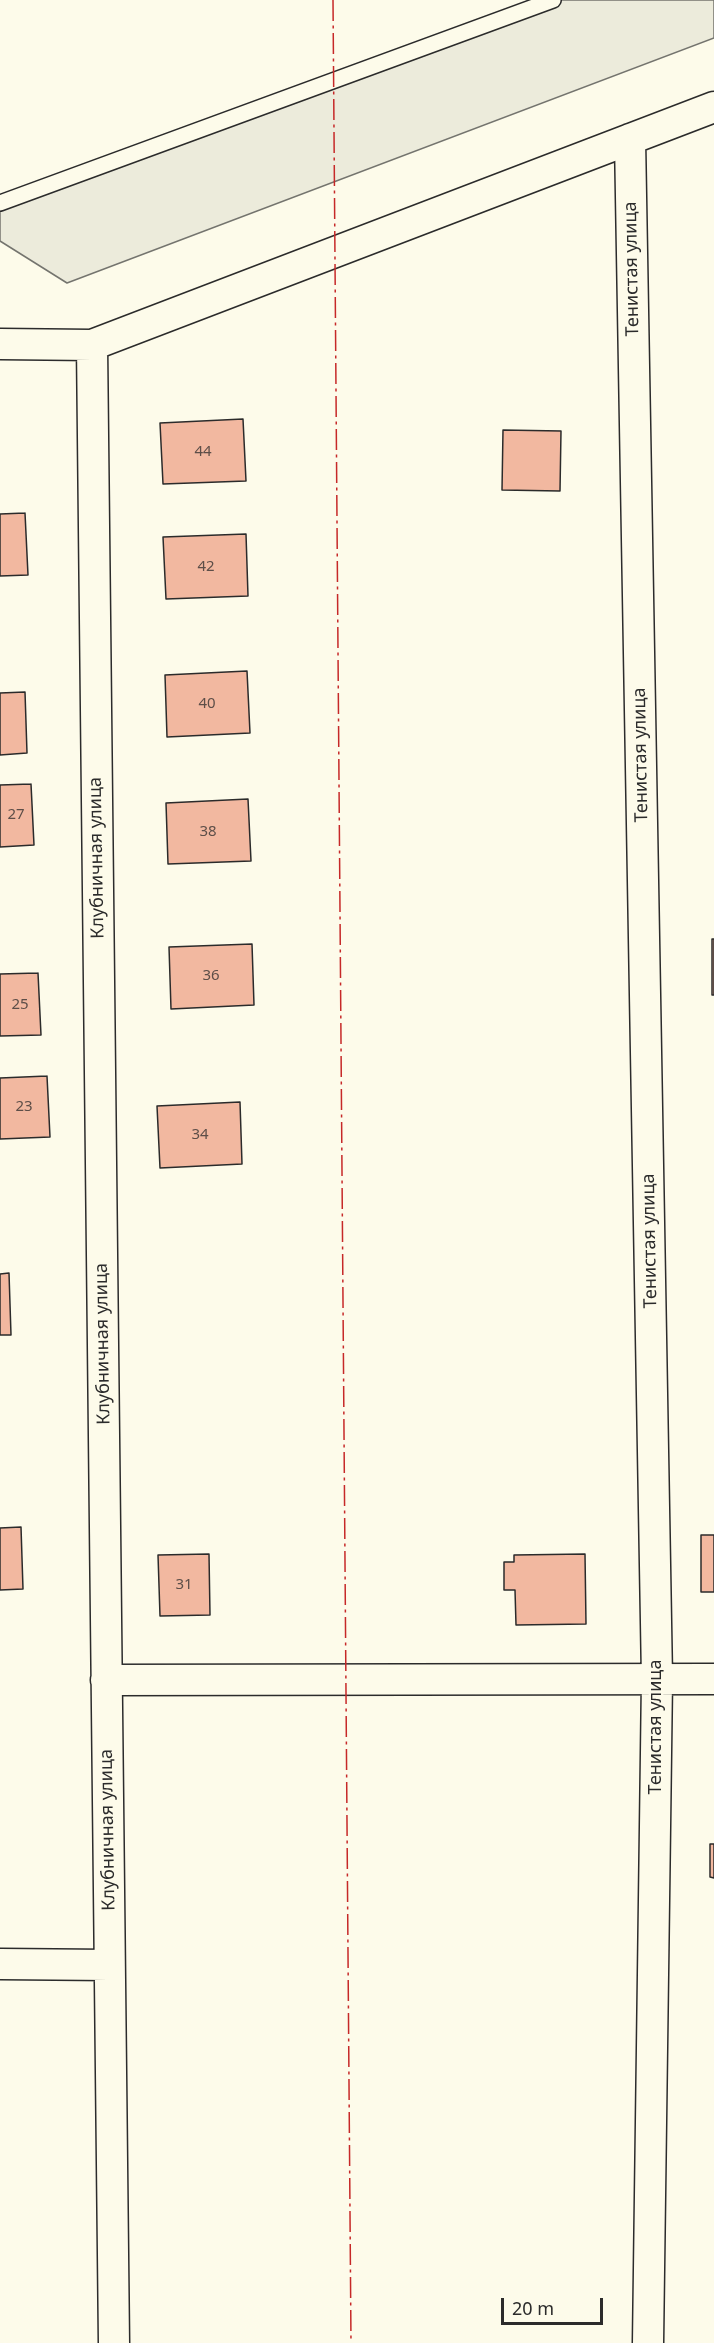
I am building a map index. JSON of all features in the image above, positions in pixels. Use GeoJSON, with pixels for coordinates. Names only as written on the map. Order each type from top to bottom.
{"type":"FeatureCollection","features":[{"type":"Feature","properties":{"kind":"street"},"geometry":{"type":"LineString","coordinates":[[0,344],[92,345],[714,107]]}},
{"type":"Feature","properties":{"kind":"street","name":"Тенистая улица"},"geometry":{"type":"LineString","coordinates":[[630,139],[657,1679],[648,2343]]}},
{"type":"Feature","properties":{"kind":"street","name":"Клубничная улица"},"geometry":{"type":"LineString","coordinates":[[92,345],[114,2343]]}},
{"type":"Feature","properties":{"kind":"street"},"geometry":{"type":"LineString","coordinates":[[106,1680],[714,1678]]}},
{"type":"Feature","properties":{"kind":"street"},"geometry":{"type":"LineString","coordinates":[[0,1964],[110,1965]]}},
{"type":"Feature","properties":{"kind":"lane"},"geometry":{"type":"LineString","coordinates":[[0,203],[553,0]]}},
{"type":"Feature","properties":{"kind":"shaded area"},"geometry":{"type":"Polygon","coordinates":[[[558,0],[714,0],[714,38],[67,283],[0,241],[0,211],[558,0]]]}},
{"type":"Feature","properties":{"kind":"building"},"geometry":{"type":"Polygon","coordinates":[[[243,419],[246,481],[163,484],[160,423],[243,419]]]}},
{"type":"Feature","properties":{"kind":"building"},"geometry":{"type":"Polygon","coordinates":[[[503,430],[561,431],[560,491],[502,490],[503,430]]]}},
{"type":"Feature","properties":{"kind":"building"},"geometry":{"type":"Polygon","coordinates":[[[25,513],[28,575],[0,576],[0,514],[25,513]]]}},
{"type":"Feature","properties":{"kind":"building"},"geometry":{"type":"Polygon","coordinates":[[[246,534],[248,596],[166,599],[163,537],[246,534]]]}},
{"type":"Feature","properties":{"kind":"building"},"geometry":{"type":"Polygon","coordinates":[[[247,671],[250,733],[167,737],[165,675],[247,671]]]}},
{"type":"Feature","properties":{"kind":"building"},"geometry":{"type":"Polygon","coordinates":[[[25,692],[27,753],[0,755],[0,693],[25,692]]]}},
{"type":"Feature","properties":{"kind":"building"},"geometry":{"type":"Polygon","coordinates":[[[31,784],[34,845],[0,847],[0,785],[31,784]]]}},
{"type":"Feature","properties":{"kind":"building"},"geometry":{"type":"Polygon","coordinates":[[[248,799],[251,861],[168,864],[166,803],[248,799]]]}},
{"type":"Feature","properties":{"kind":"building"},"geometry":{"type":"Polygon","coordinates":[[[712,939],[714,939],[714,995],[712,995],[712,939]]]}},
{"type":"Feature","properties":{"kind":"building"},"geometry":{"type":"Polygon","coordinates":[[[252,944],[254,1005],[171,1009],[169,947],[252,944]]]}},
{"type":"Feature","properties":{"kind":"building"},"geometry":{"type":"Polygon","coordinates":[[[38,973],[41,1035],[0,1036],[0,974],[38,973]]]}},
{"type":"Feature","properties":{"kind":"building"},"geometry":{"type":"Polygon","coordinates":[[[47,1076],[50,1137],[0,1139],[0,1078],[47,1076]]]}},
{"type":"Feature","properties":{"kind":"building"},"geometry":{"type":"Polygon","coordinates":[[[240,1102],[242,1164],[160,1168],[157,1106],[240,1102]]]}},
{"type":"Feature","properties":{"kind":"building"},"geometry":{"type":"Polygon","coordinates":[[[9,1273],[11,1335],[0,1335],[0,1274],[9,1273]]]}},
{"type":"Feature","properties":{"kind":"building"},"geometry":{"type":"Polygon","coordinates":[[[21,1527],[23,1589],[0,1590],[0,1528],[21,1527]]]}},
{"type":"Feature","properties":{"kind":"building"},"geometry":{"type":"Polygon","coordinates":[[[701,1535],[714,1535],[714,1592],[701,1592],[701,1535]]]}},
{"type":"Feature","properties":{"kind":"building"},"geometry":{"type":"Polygon","coordinates":[[[209,1554],[210,1615],[160,1616],[158,1555],[209,1554]]]}},
{"type":"Feature","properties":{"kind":"building"},"geometry":{"type":"Polygon","coordinates":[[[585,1554],[586,1624],[516,1625],[515,1590],[504,1590],[504,1562],[514,1562],[514,1555],[585,1554]]]}},
{"type":"Feature","properties":{"kind":"building"},"geometry":{"type":"Polygon","coordinates":[[[710,1844],[714,1844],[714,1878],[710,1877],[710,1844]]]}},
{"type":"Feature","properties":{"kind":"power"},"geometry":{"type":"LineString","coordinates":[[333,0],[351,2343]]}}]}
